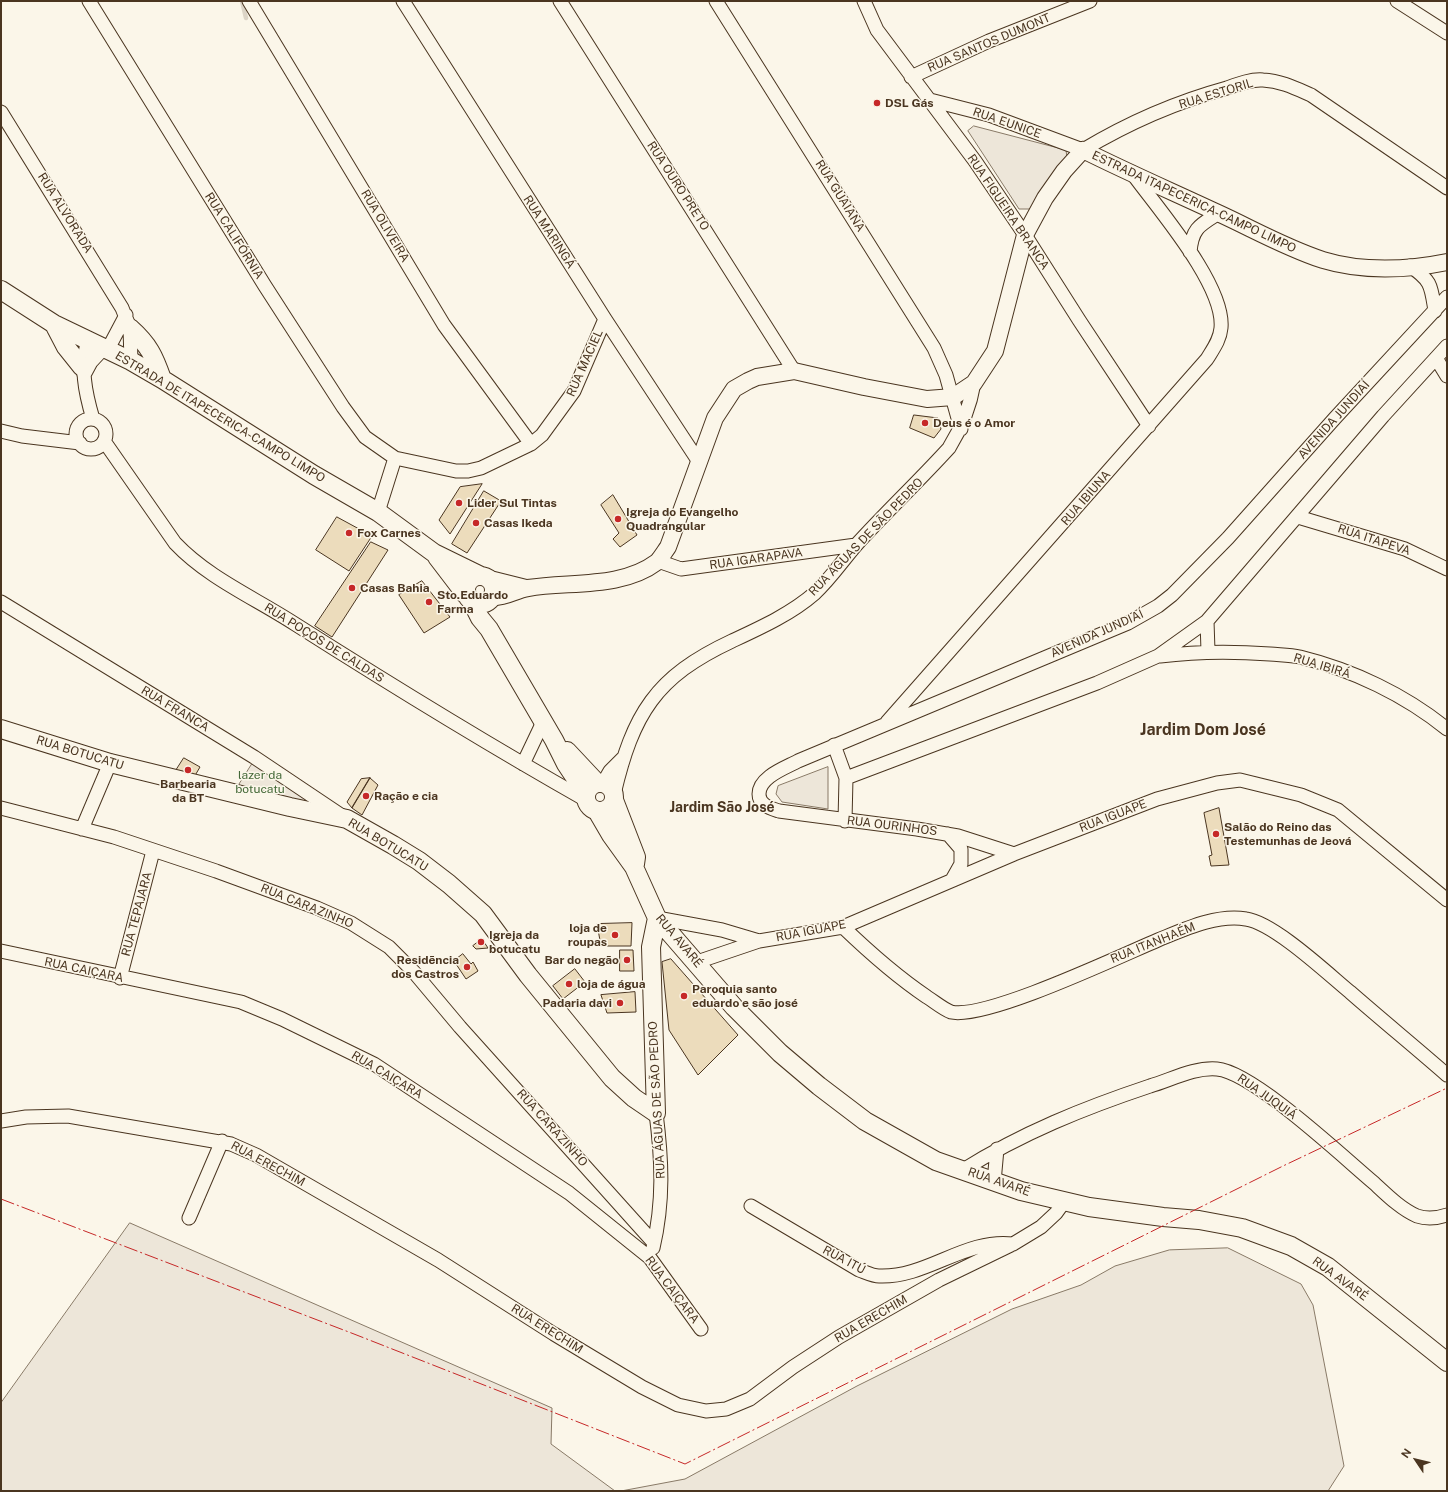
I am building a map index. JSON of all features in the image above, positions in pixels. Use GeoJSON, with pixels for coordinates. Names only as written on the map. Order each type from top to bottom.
{"type":"FeatureCollection","features":[{"type":"Feature","properties":{"kind":"main road","name":"ESTRADA DE ITAPECERICA-CAMPO LIMPO"},"geometry":{"type":"LineString","coordinates":[[1,290],[54,324],[106,348],[162,379],[314,476],[378,512],[434,553],[485,578]]}},
{"type":"Feature","properties":{"kind":"main road"},"geometry":{"type":"LineString","coordinates":[[128,322],[145,341],[154,355],[162,379]]}},
{"type":"Feature","properties":{"kind":"main road"},"geometry":{"type":"LineString","coordinates":[[54,324],[66,348],[83,372]]}},
{"type":"Feature","properties":{"kind":"main road","name":"ESTRADA DE ITAPECERICA-CAMPO LIMPO"},"geometry":{"type":"LineString","coordinates":[[434,553],[469,598]]}},
{"type":"Feature","properties":{"kind":"main road"},"geometry":{"type":"LineString","coordinates":[[472,578],[485,578],[494,588],[491,599],[481,605],[469,598],[466,590],[469,581],[472,578]]}},
{"type":"Feature","properties":{"kind":"main road","name":"RUA AVARÉ"},"geometry":{"type":"LineString","coordinates":[[469,598],[544,722],[566,764],[600,795],[611,835],[634,867],[657,918],[697,962],[734,1007],[758,1032],[842,1105],[865,1121],[936,1161],[1021,1191],[1064,1202],[1096,1208],[1199,1220],[1242,1228],[1291,1246],[1328,1267],[1447,1362]]}},
{"type":"Feature","properties":{"kind":"main road","name":"RUA AVARÉ"},"geometry":{"type":"LineString","coordinates":[[491,599],[500,648]]}},
{"type":"Feature","properties":{"kind":"main road","name":"RUA BOTUCATU"},"geometry":{"type":"LineString","coordinates":[[1,729],[110,764],[347,819],[419,861],[458,891],[482,914],[528,975],[612,1078],[634,1098],[656,1113]]}},
{"type":"Feature","properties":{"kind":"main road","name":"RUA ÁGUAS DE SÃO PEDRO"},"geometry":{"type":"LineString","coordinates":[[656,1113],[651,946],[657,918]]}},
{"type":"Feature","properties":{"kind":"street","name":"RUA CALIFÓRNIA"},"geometry":{"type":"LineString","coordinates":[[89,1],[257,273],[343,408],[365,436],[395,458]]}},
{"type":"Feature","properties":{"kind":"street","name":"RUA OLIVEIRA"},"geometry":{"type":"LineString","coordinates":[[249,1],[444,325],[531,444]]}},
{"type":"Feature","properties":{"kind":"street","name":"RUA MARINGÁ"},"geometry":{"type":"LineString","coordinates":[[402,1],[605,319],[699,462]]}},
{"type":"Feature","properties":{"kind":"street","name":"RUA OURO PRETO"},"geometry":{"type":"LineString","coordinates":[[560,1],[794,371]]}},
{"type":"Feature","properties":{"kind":"street","name":"RUA GUAIANA"},"geometry":{"type":"LineString","coordinates":[[716,1],[934,348],[946,375],[953,397]]}},
{"type":"Feature","properties":{"kind":"street","name":"RUA FIGUEIRA BRANCA"},"geometry":{"type":"LineString","coordinates":[[864,1],[877,30],[975,161],[1149,426]]}},
{"type":"Feature","properties":{"kind":"street","name":"RUA SANTOS DUMONT"},"geometry":{"type":"LineString","coordinates":[[911,77],[989,41],[1090,1]]}},
{"type":"Feature","properties":{"kind":"street"},"geometry":{"type":"LineString","coordinates":[[1397,1],[1447,33]]}},
{"type":"Feature","properties":{"kind":"street","name":"RUA ESTORIL"},"geometry":{"type":"LineString","coordinates":[[1083,150],[1118,129],[1141,118],[1211,92],[1247,82],[1261,80],[1287,84],[1311,95],[1447,188]]}},
{"type":"Feature","properties":{"kind":"street","name":"RUA EUNICE"},"geometry":{"type":"LineString","coordinates":[[930,100],[989,115],[1083,150]]}},
{"type":"Feature","properties":{"kind":"street","name":"RUA ALVORADA"},"geometry":{"type":"LineString","coordinates":[[1,112],[91,254],[128,322],[131,361]]}},
{"type":"Feature","properties":{"kind":"street","name":"ESTRADA ITAPECERICA-CAMPO LIMPO"},"geometry":{"type":"LineString","coordinates":[[953,397],[978,378],[995,351],[1025,235],[1045,198],[1064,171],[1083,150],[1135,177],[1219,213],[1286,246],[1324,260],[1371,268],[1447,262]]}},
{"type":"Feature","properties":{"kind":"street","name":"RUA IBIUNA"},"geometry":{"type":"LineString","coordinates":[[885,724],[1149,426],[1207,359],[1217,344],[1221,328],[1218,306],[1208,284],[1190,252],[1135,177]]}},
{"type":"Feature","properties":{"kind":"street"},"geometry":{"type":"LineString","coordinates":[[1190,252],[1191,241],[1198,228],[1203,222],[1219,213]]}},
{"type":"Feature","properties":{"kind":"street"},"geometry":{"type":"LineString","coordinates":[[1410,266],[1424,276],[1429,284],[1434,311]]}},
{"type":"Feature","properties":{"kind":"street","name":"AVENIDA JUNDIAÍ"},"geometry":{"type":"LineString","coordinates":[[767,808],[759,797],[759,790],[765,780],[798,761],[1128,623],[1158,606],[1172,595],[1228,538],[1335,418],[1447,297]]}},
{"type":"Feature","properties":{"kind":"street","name":"RUA MACIEL"},"geometry":{"type":"LineString","coordinates":[[395,458],[456,471],[468,471],[481,468],[531,444],[542,435],[574,391],[605,319]]}},
{"type":"Feature","properties":{"kind":"street"},"geometry":{"type":"LineString","coordinates":[[83,372],[128,322]]}},
{"type":"Feature","properties":{"kind":"street"},"geometry":{"type":"LineString","coordinates":[[88,340],[83,372],[93,419]]}},
{"type":"Feature","properties":{"kind":"street"},"geometry":{"type":"LineString","coordinates":[[846,778],[1097,683],[1158,656],[1207,621],[1298,517],[1383,416],[1447,346]]}},
{"type":"Feature","properties":{"kind":"street"},"geometry":{"type":"LineString","coordinates":[[1436,358],[1447,376]]}},
{"type":"Feature","properties":{"kind":"street"},"geometry":{"type":"LineString","coordinates":[[658,561],[668,547],[715,418],[734,389],[757,377],[794,371],[864,388],[927,398],[953,397],[961,429]]}},
{"type":"Feature","properties":{"kind":"street","name":"RUA ÁGUAS DE SÃO PEDRO"},"geometry":{"type":"LineString","coordinates":[[600,795],[622,769],[624,756],[645,710],[654,695],[668,680],[688,664],[718,647],[766,625],[815,593],[856,545],[949,448],[961,429],[978,378]]}},
{"type":"Feature","properties":{"kind":"street"},"geometry":{"type":"LineString","coordinates":[[1,431],[22,436],[80,443],[90,448],[95,448],[104,440],[106,435],[103,424],[93,419],[82,422],[78,427],[77,438],[80,443]]}},
{"type":"Feature","properties":{"kind":"street","name":"RUA POÇOS DE CALDAS"},"geometry":{"type":"LineString","coordinates":[[104,440],[139,490],[165,531],[175,543],[207,571],[256,599],[373,674],[523,764],[600,795]]}},
{"type":"Feature","properties":{"kind":"street"},"geometry":{"type":"LineString","coordinates":[[378,512],[395,458]]}},
{"type":"Feature","properties":{"kind":"street","name":"RUA ITAPEVA"},"geometry":{"type":"LineString","coordinates":[[1298,517],[1405,549],[1447,569]]}},
{"type":"Feature","properties":{"kind":"street","name":"RUA IGARAPAVA"},"geometry":{"type":"LineString","coordinates":[[658,561],[681,569],[856,545]]}},
{"type":"Feature","properties":{"kind":"street","name":"ESTRADA DE ITAPECERICA-CAMPO LIMPO"},"geometry":{"type":"LineString","coordinates":[[485,578],[526,588],[611,580],[638,572],[658,561]]}},
{"type":"Feature","properties":{"kind":"street","name":"ESTRADA DE ITAPECERICA-CAMPO LIMPO"},"geometry":{"type":"LineString","coordinates":[[491,599],[509,596],[526,588]]}},
{"type":"Feature","properties":{"kind":"street","name":"RUA FRANCA"},"geometry":{"type":"LineString","coordinates":[[1,602],[302,787],[347,819]]}},
{"type":"Feature","properties":{"kind":"street"},"geometry":{"type":"LineString","coordinates":[[1207,621],[1208,651]]}},
{"type":"Feature","properties":{"kind":"street","name":"RUA IBIRÁ"},"geometry":{"type":"LineString","coordinates":[[1158,656],[1208,651],[1299,657],[1337,669],[1372,683],[1404,699],[1447,729]]}},
{"type":"Feature","properties":{"kind":"street"},"geometry":{"type":"LineString","coordinates":[[523,764],[544,722]]}},
{"type":"Feature","properties":{"kind":"street"},"geometry":{"type":"LineString","coordinates":[[834,745],[846,778],[845,821]]}},
{"type":"Feature","properties":{"kind":"street"},"geometry":{"type":"LineString","coordinates":[[82,829],[110,764]]}},
{"type":"Feature","properties":{"kind":"street","name":"RUA IGUAPE"},"geometry":{"type":"LineString","coordinates":[[697,962],[759,941],[843,927],[1014,854],[1157,799],[1217,783],[1240,780],[1302,795],[1338,810],[1447,900]]}},
{"type":"Feature","properties":{"kind":"street","name":"RUA CARAZINHO"},"geometry":{"type":"LineString","coordinates":[[1,808],[114,837],[216,871],[316,908],[351,923],[389,947],[413,971],[460,1027],[654,1243]]}},
{"type":"Feature","properties":{"kind":"street","name":"RUA OURINHOS"},"geometry":{"type":"LineString","coordinates":[[767,808],[794,814],[845,821],[917,828],[948,834],[1014,854]]}},
{"type":"Feature","properties":{"kind":"street"},"geometry":{"type":"LineString","coordinates":[[948,834],[962,849],[961,864],[952,880]]}},
{"type":"Feature","properties":{"kind":"street","name":"RUA TEPAJARA"},"geometry":{"type":"LineString","coordinates":[[120,978],[153,851]]}},
{"type":"Feature","properties":{"kind":"street","name":"RUA IGUAPE"},"geometry":{"type":"LineString","coordinates":[[657,918],[722,930],[759,941]]}},
{"type":"Feature","properties":{"kind":"street","name":"RUA ITANHAÉM"},"geometry":{"type":"LineString","coordinates":[[843,927],[876,959],[906,983],[952,1012],[965,1012],[1015,1000],[1165,937],[1208,922],[1230,918],[1248,919],[1279,935],[1314,961],[1447,1075]]}},
{"type":"Feature","properties":{"kind":"street","name":"RUA CAIÇARA"},"geometry":{"type":"LineString","coordinates":[[1,951],[120,978],[241,1002],[282,1018],[374,1064],[532,1167],[569,1193],[650,1258],[701,1329]]}},
{"type":"Feature","properties":{"kind":"street","name":"RUA JUQUIÁ"},"geometry":{"type":"LineString","coordinates":[[963,1170],[997,1149],[1033,1130],[1112,1098],[1197,1070],[1216,1069],[1226,1070],[1258,1088],[1316,1133],[1405,1209],[1426,1218],[1447,1215]]}},
{"type":"Feature","properties":{"kind":"street","name":"RUA ÁGUAS DE SÃO PEDRO"},"geometry":{"type":"LineString","coordinates":[[650,1258],[654,1243],[662,1159],[656,1113]]}},
{"type":"Feature","properties":{"kind":"street","name":"RUA ERECHIM"},"geometry":{"type":"LineString","coordinates":[[1,1121],[26,1117],[68,1116],[222,1141],[256,1155],[438,1260],[554,1334],[642,1387],[678,1405],[706,1411],[726,1409],[750,1399],[792,1367],[846,1333],[939,1280],[1013,1244],[1041,1227],[1056,1213],[1064,1202]]}},
{"type":"Feature","properties":{"kind":"street"},"geometry":{"type":"LineString","coordinates":[[189,1218],[222,1141]]}},
{"type":"Feature","properties":{"kind":"street"},"geometry":{"type":"LineString","coordinates":[[994,1182],[997,1149]]}},
{"type":"Feature","properties":{"kind":"street","name":"RUA ITÚ"},"geometry":{"type":"LineString","coordinates":[[751,1206],[859,1270],[878,1276],[906,1274],[978,1245],[1000,1242],[1013,1244]]}},
{"type":"Feature","properties":{"kind":"green space"},"geometry":{"type":"Polygon","coordinates":[[[974,126],[1066,150],[1067,158],[1030,209],[1019,209],[968,131],[974,126]]]}},
{"type":"Feature","properties":{"kind":"green space","name":"lazer da botucatu"},"geometry":{"type":"Polygon","coordinates":[[[254,761],[340,814],[235,791],[254,761]]]}},
{"type":"Feature","properties":{"kind":"green space"},"geometry":{"type":"Polygon","coordinates":[[[828,767],[828,809],[782,802],[776,794],[778,786],[828,767]]]}},
{"type":"Feature","properties":{"kind":"green space"},"geometry":{"type":"Polygon","coordinates":[[[130,1223],[552,1408],[551,1444],[615,1491],[1,1491],[1,1403],[130,1223]]]}},
{"type":"Feature","properties":{"kind":"green space"},"geometry":{"type":"Polygon","coordinates":[[[1228,1248],[1301,1284],[1313,1305],[1344,1466],[1328,1491],[621,1491],[685,1479],[857,1386],[1012,1309],[1081,1285],[1115,1266],[1169,1250],[1228,1248]]]}},
{"type":"Feature","properties":{"kind":"building","name":"Deus é o Amor"},"geometry":{"type":"Polygon","coordinates":[[[914,415],[938,418],[941,429],[934,438],[910,428],[914,415]]]}},
{"type":"Feature","properties":{"kind":"building","name":"Lider Sul Tintas"},"geometry":{"type":"Polygon","coordinates":[[[482,484],[450,534],[439,520],[460,487],[482,484]]]}},
{"type":"Feature","properties":{"kind":"building","name":"Casas Ikeda"},"geometry":{"type":"Polygon","coordinates":[[[484,491],[501,501],[467,553],[452,544],[484,491]]]}},
{"type":"Feature","properties":{"kind":"building","name":"Igreja do Evangelho Quadrangular"},"geometry":{"type":"Polygon","coordinates":[[[613,495],[637,535],[620,547],[613,539],[619,533],[601,505],[613,495]]]}},
{"type":"Feature","properties":{"kind":"building"},"geometry":{"type":"Polygon","coordinates":[[[337,517],[372,536],[349,571],[316,550],[337,517]]]}},
{"type":"Feature","properties":{"kind":"building","name":"Casas Bahia"},"geometry":{"type":"Polygon","coordinates":[[[371,542],[388,550],[332,637],[315,626],[371,542]]]}},
{"type":"Feature","properties":{"kind":"building"},"geometry":{"type":"Polygon","coordinates":[[[422,581],[450,617],[424,633],[399,595],[422,581]]]}},
{"type":"Feature","properties":{"kind":"building","name":"Barbearia da BT"},"geometry":{"type":"Polygon","coordinates":[[[184,758],[200,767],[193,779],[175,772],[184,758]]]}},
{"type":"Feature","properties":{"kind":"building","name":"Ração e cia"},"geometry":{"type":"Polygon","coordinates":[[[370,778],[378,785],[362,815],[352,808],[370,778]]]}},
{"type":"Feature","properties":{"kind":"building"},"geometry":{"type":"Polygon","coordinates":[[[370,778],[352,808],[347,802],[361,779],[370,778]]]}},
{"type":"Feature","properties":{"kind":"building","name":"Salão do Reino das Testemunhas de Jeová"},"geometry":{"type":"Polygon","coordinates":[[[1219,808],[1229,865],[1211,866],[1209,856],[1212,855],[1204,813],[1219,808]]]}},
{"type":"Feature","properties":{"kind":"building","name":"loja de roupas"},"geometry":{"type":"Polygon","coordinates":[[[632,923],[631,946],[601,946],[597,924],[632,923]]]}},
{"type":"Feature","properties":{"kind":"building","name":"Igreja da botucatu"},"geometry":{"type":"Polygon","coordinates":[[[482,939],[488,948],[476,949],[473,946],[482,939]]]}},
{"type":"Feature","properties":{"kind":"building","name":"Bar do negão"},"geometry":{"type":"Polygon","coordinates":[[[620,950],[633,950],[634,971],[620,971],[620,950]]]}},
{"type":"Feature","properties":{"kind":"building","name":"Residẽncia dos Castros"},"geometry":{"type":"Polygon","coordinates":[[[463,954],[471,964],[473,962],[478,971],[466,979],[454,961],[463,954]]]}},
{"type":"Feature","properties":{"kind":"building","name":"Paroquia santo eduardo e são josé"},"geometry":{"type":"Polygon","coordinates":[[[671,959],[738,1035],[698,1075],[669,1030],[662,962],[671,959]]]}},
{"type":"Feature","properties":{"kind":"building","name":"loja de água"},"geometry":{"type":"Polygon","coordinates":[[[575,969],[585,982],[563,999],[553,986],[575,969]]]}},
{"type":"Feature","properties":{"kind":"building","name":"Padaria davi"},"geometry":{"type":"Polygon","coordinates":[[[635,992],[636,1012],[607,1013],[601,995],[635,992]]]}},
{"type":"Feature","properties":{"kind":"waterway"},"geometry":{"type":"LineString","coordinates":[[242,1],[246,18]]}},
{"type":"Feature","properties":{"kind":"power"},"geometry":{"type":"LineString","coordinates":[[1,1199],[354,1334],[685,1464],[1283,1166],[1447,1088]]}},
{"type":"Feature","properties":{"kind":"place","name":"DSL Gás"},"geometry":{"type":"Point","coordinates":[877,103]}},
{"type":"Feature","properties":{"kind":"place","name":"Deus é o Amor"},"geometry":{"type":"Point","coordinates":[925,423]}},
{"type":"Feature","properties":{"kind":"place","name":"Lider Sul Tintas"},"geometry":{"type":"Point","coordinates":[459,503]}},
{"type":"Feature","properties":{"kind":"place","name":"Igreja do Evangelho Quadrangular"},"geometry":{"type":"Point","coordinates":[618,519]}},
{"type":"Feature","properties":{"kind":"place","name":"Casas Ikeda"},"geometry":{"type":"Point","coordinates":[476,523]}},
{"type":"Feature","properties":{"kind":"place","name":"Fox Carnes"},"geometry":{"type":"Point","coordinates":[349,533]}},
{"type":"Feature","properties":{"kind":"place","name":"Casas Bahia"},"geometry":{"type":"Point","coordinates":[352,588]}},
{"type":"Feature","properties":{"kind":"place","name":"Sto.Eduardo Farma"},"geometry":{"type":"Point","coordinates":[429,602]}},
{"type":"Feature","properties":{"kind":"place","name":"Barbearia da BT"},"geometry":{"type":"Point","coordinates":[188,770]}},
{"type":"Feature","properties":{"kind":"place","name":"Ração e cia"},"geometry":{"type":"Point","coordinates":[366,796]}},
{"type":"Feature","properties":{"kind":"place","name":"Salão do Reino das Testemunhas de Jeová"},"geometry":{"type":"Point","coordinates":[1216,834]}},
{"type":"Feature","properties":{"kind":"place","name":"loja de roupas"},"geometry":{"type":"Point","coordinates":[615,935]}},
{"type":"Feature","properties":{"kind":"place","name":"Igreja da botucatu"},"geometry":{"type":"Point","coordinates":[481,942]}},
{"type":"Feature","properties":{"kind":"place","name":"Bar do negão"},"geometry":{"type":"Point","coordinates":[627,960]}},
{"type":"Feature","properties":{"kind":"place","name":"Residẽncia dos Castros"},"geometry":{"type":"Point","coordinates":[467,967]}},
{"type":"Feature","properties":{"kind":"place","name":"loja de água"},"geometry":{"type":"Point","coordinates":[569,984]}},
{"type":"Feature","properties":{"kind":"place","name":"Paroquia santo eduardo e são josé"},"geometry":{"type":"Point","coordinates":[684,996]}},
{"type":"Feature","properties":{"kind":"place","name":"Padaria davi"},"geometry":{"type":"Point","coordinates":[620,1003]}},
{"type":"Feature","properties":{"kind":"district","name":"Jardim Dom José"},"geometry":{"type":"Point","coordinates":[1203,730]}},
{"type":"Feature","properties":{"kind":"district","name":"Jardim São José"},"geometry":{"type":"Point","coordinates":[722,808]}}]}
